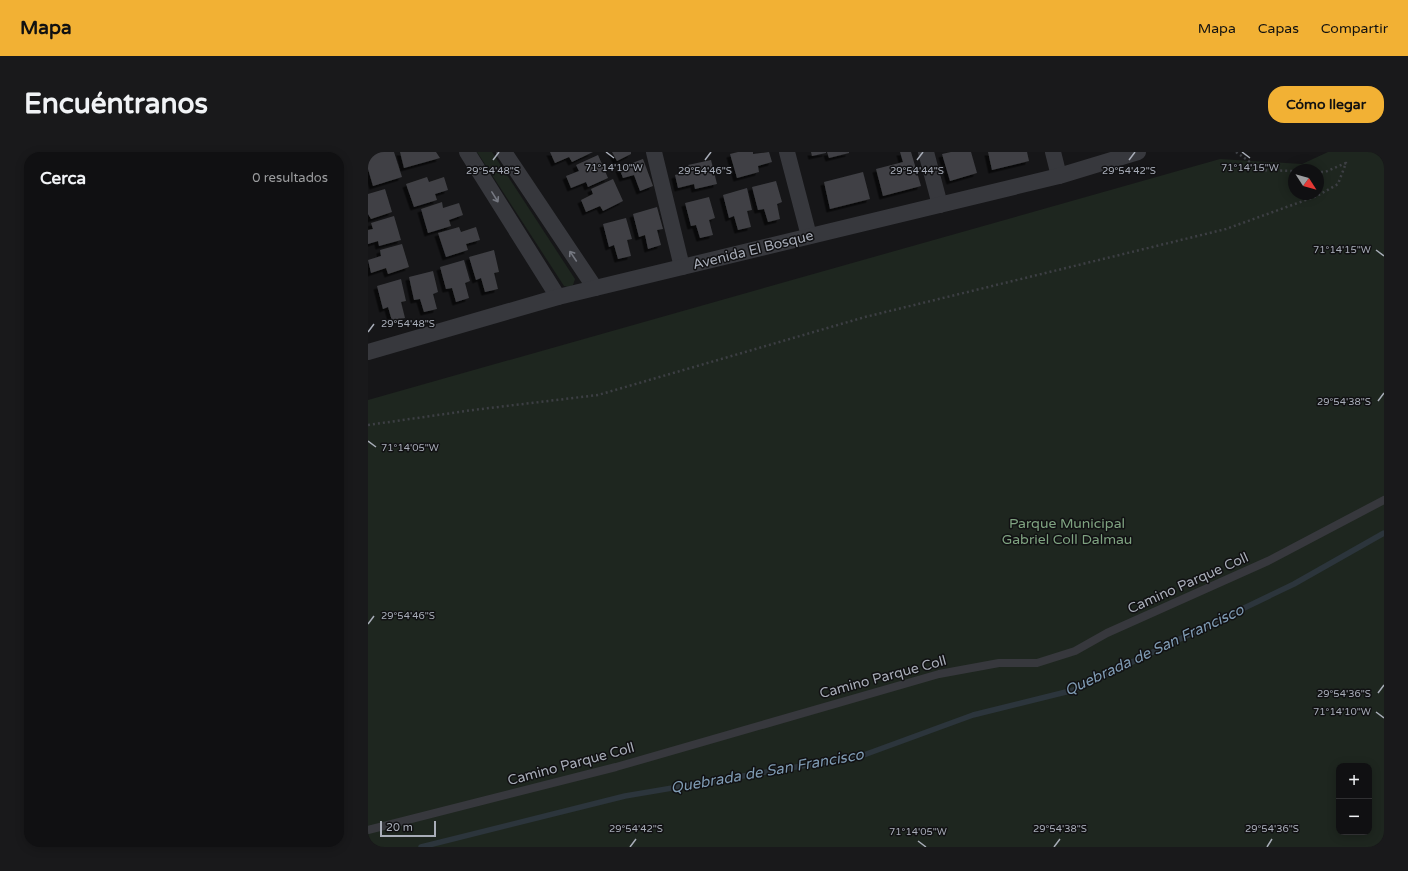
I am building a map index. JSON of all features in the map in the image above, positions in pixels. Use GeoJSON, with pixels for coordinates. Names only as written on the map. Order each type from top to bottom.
{"type":"FeatureCollection","features":[{"type":"Feature","properties":{"kind":"street"},"geometry":{"type":"LineString","coordinates":[[467,152],[558,297]]}},
{"type":"Feature","properties":{"kind":"street"},"geometry":{"type":"LineString","coordinates":[[504,152],[595,288]]}},
{"type":"Feature","properties":{"kind":"street"},"geometry":{"type":"LineString","coordinates":[[654,152],[682,267]]}},
{"type":"Feature","properties":{"kind":"street"},"geometry":{"type":"LineString","coordinates":[[787,152],[809,236]]}},
{"type":"Feature","properties":{"kind":"street"},"geometry":{"type":"LineString","coordinates":[[926,152],[940,205]]}},
{"type":"Feature","properties":{"kind":"street"},"geometry":{"type":"LineString","coordinates":[[1053,152],[1060,176]]}},
{"type":"Feature","properties":{"kind":"street","name":"Avenida El Bosque"},"geometry":{"type":"LineString","coordinates":[[369,347],[558,297],[1060,176],[1138,152]]}},
{"type":"Feature","properties":{"kind":"lane","name":"Camino Parque Coll"},"geometry":{"type":"LineString","coordinates":[[368,830],[616,767],[939,674],[999,663],[1037,663],[1075,651],[1107,633],[1268,561],[1384,500]]}},
{"type":"Feature","properties":{"kind":"path"},"geometry":{"type":"LineString","coordinates":[[1236,152],[1261,170],[1288,171]]}},
{"type":"Feature","properties":{"kind":"path"},"geometry":{"type":"LineString","coordinates":[[1324,172],[1346,163],[1338,184],[1324,192]]}},
{"type":"Feature","properties":{"kind":"path"},"geometry":{"type":"LineString","coordinates":[[368,425],[598,394],[865,317],[1226,229],[1306,200]]}},
{"type":"Feature","properties":{"kind":"green space"},"geometry":{"type":"Polygon","coordinates":[[[477,152],[492,152],[575,279],[573,285],[568,287],[564,286],[477,152]]]}},
{"type":"Feature","properties":{"kind":"green space","name":"Parque Municipal Gabriel Coll Dalmau"},"geometry":{"type":"Polygon","coordinates":[[[1328,152],[1384,152],[1384,847],[368,847],[368,400],[1220,159],[1302,164],[1328,152]]]}},
{"type":"Feature","properties":{"kind":"building"},"geometry":{"type":"Polygon","coordinates":[[[374,152],[394,152],[402,177],[373,186],[368,169],[368,155],[374,152]]]}},
{"type":"Feature","properties":{"kind":"building"},"geometry":{"type":"Polygon","coordinates":[[[400,152],[436,152],[440,158],[404,168],[400,152]]]}},
{"type":"Feature","properties":{"kind":"building"},"geometry":{"type":"Polygon","coordinates":[[[550,152],[593,152],[572,162],[569,157],[555,163],[550,152]]]}},
{"type":"Feature","properties":{"kind":"building"},"geometry":{"type":"Polygon","coordinates":[[[612,152],[631,152],[631,154],[617,161],[612,152]]]}},
{"type":"Feature","properties":{"kind":"building"},"geometry":{"type":"Polygon","coordinates":[[[738,152],[753,152],[753,154],[769,152],[772,162],[758,166],[759,172],[737,178],[730,154],[738,152]]]}},
{"type":"Feature","properties":{"kind":"building"},"geometry":{"type":"Polygon","coordinates":[[[811,152],[826,152],[826,153],[812,156],[811,152]]]}},
{"type":"Feature","properties":{"kind":"building"},"geometry":{"type":"Polygon","coordinates":[[[827,152],[849,152],[849,153],[829,158],[827,152]]]}},
{"type":"Feature","properties":{"kind":"building"},"geometry":{"type":"Polygon","coordinates":[[[900,152],[911,152],[921,186],[883,196],[876,169],[903,162],[900,152]]]}},
{"type":"Feature","properties":{"kind":"building"},"geometry":{"type":"Polygon","coordinates":[[[951,152],[971,152],[977,173],[950,181],[942,154],[951,152]]]}},
{"type":"Feature","properties":{"kind":"building"},"geometry":{"type":"Polygon","coordinates":[[[988,152],[1027,152],[1029,161],[992,170],[988,152]]]}},
{"type":"Feature","properties":{"kind":"building"},"geometry":{"type":"Polygon","coordinates":[[[598,155],[608,178],[588,187],[586,182],[571,188],[566,176],[579,171],[576,165],[598,155]]]}},
{"type":"Feature","properties":{"kind":"building"},"geometry":{"type":"Polygon","coordinates":[[[643,159],[653,186],[640,191],[634,175],[623,178],[619,168],[643,159]]]}},
{"type":"Feature","properties":{"kind":"building"},"geometry":{"type":"Polygon","coordinates":[[[711,160],[717,184],[695,189],[694,184],[678,188],[675,175],[689,171],[688,165],[711,160]]]}},
{"type":"Feature","properties":{"kind":"building"},"geometry":{"type":"Polygon","coordinates":[[[863,172],[870,199],[830,209],[824,182],[863,172]]]}},
{"type":"Feature","properties":{"kind":"building"},"geometry":{"type":"Polygon","coordinates":[[[427,177],[429,182],[444,177],[448,190],[435,194],[437,200],[414,207],[406,184],[427,177]]]}},
{"type":"Feature","properties":{"kind":"building"},"geometry":{"type":"Polygon","coordinates":[[[613,179],[623,201],[603,211],[600,206],[586,212],[581,200],[593,194],[591,189],[613,179]]]}},
{"type":"Feature","properties":{"kind":"building"},"geometry":{"type":"Polygon","coordinates":[[[776,181],[782,202],[777,204],[780,219],[768,222],[764,209],[758,210],[752,187],[776,181]]]}},
{"type":"Feature","properties":{"kind":"building"},"geometry":{"type":"Polygon","coordinates":[[[747,188],[752,210],[747,211],[751,227],[738,230],[734,216],[729,218],[723,195],[747,188]]]}},
{"type":"Feature","properties":{"kind":"building"},"geometry":{"type":"Polygon","coordinates":[[[385,189],[392,212],[371,219],[368,214],[368,194],[385,189]]]}},
{"type":"Feature","properties":{"kind":"building"},"geometry":{"type":"Polygon","coordinates":[[[709,197],[715,218],[709,220],[713,235],[700,238],[696,225],[691,226],[685,203],[709,197]]]}},
{"type":"Feature","properties":{"kind":"building"},"geometry":{"type":"Polygon","coordinates":[[[442,202],[443,208],[459,203],[463,215],[449,220],[451,226],[428,233],[421,209],[442,202]]]}},
{"type":"Feature","properties":{"kind":"building"},"geometry":{"type":"Polygon","coordinates":[[[657,207],[663,229],[657,230],[661,245],[648,249],[645,235],[639,237],[633,214],[657,207]]]}},
{"type":"Feature","properties":{"kind":"building"},"geometry":{"type":"Polygon","coordinates":[[[394,216],[401,240],[379,246],[378,241],[368,244],[368,230],[373,229],[371,223],[394,216]]]}},
{"type":"Feature","properties":{"kind":"building"},"geometry":{"type":"Polygon","coordinates":[[[626,218],[632,239],[627,240],[631,256],[618,259],[614,245],[609,247],[603,224],[626,218]]]}},
{"type":"Feature","properties":{"kind":"building"},"geometry":{"type":"Polygon","coordinates":[[[459,227],[461,232],[476,227],[480,240],[466,244],[468,250],[446,257],[438,233],[459,227]]]}},
{"type":"Feature","properties":{"kind":"building"},"geometry":{"type":"Polygon","coordinates":[[[402,244],[409,267],[388,274],[386,268],[371,273],[368,260],[381,256],[380,250],[402,244]]]}},
{"type":"Feature","properties":{"kind":"building"},"geometry":{"type":"Polygon","coordinates":[[[494,250],[499,272],[494,273],[498,289],[485,292],[481,278],[476,280],[469,257],[494,250]]]}},
{"type":"Feature","properties":{"kind":"building"},"geometry":{"type":"Polygon","coordinates":[[[464,260],[470,281],[465,283],[469,298],[456,302],[452,288],[446,289],[440,267],[464,260]]]}},
{"type":"Feature","properties":{"kind":"building"},"geometry":{"type":"Polygon","coordinates":[[[433,271],[438,292],[433,294],[437,309],[424,312],[420,299],[414,300],[409,277],[433,271]]]}},
{"type":"Feature","properties":{"kind":"building"},"geometry":{"type":"Polygon","coordinates":[[[401,279],[406,301],[401,302],[405,318],[392,321],[388,307],[383,309],[377,286],[401,279]]]}},
{"type":"Feature","properties":{"kind":"waterway","name":"Quebrada de San Francisco"},"geometry":{"type":"LineString","coordinates":[[421,847],[625,796],[861,756],[973,715],[1074,690],[1294,584],[1384,533]]}}]}
